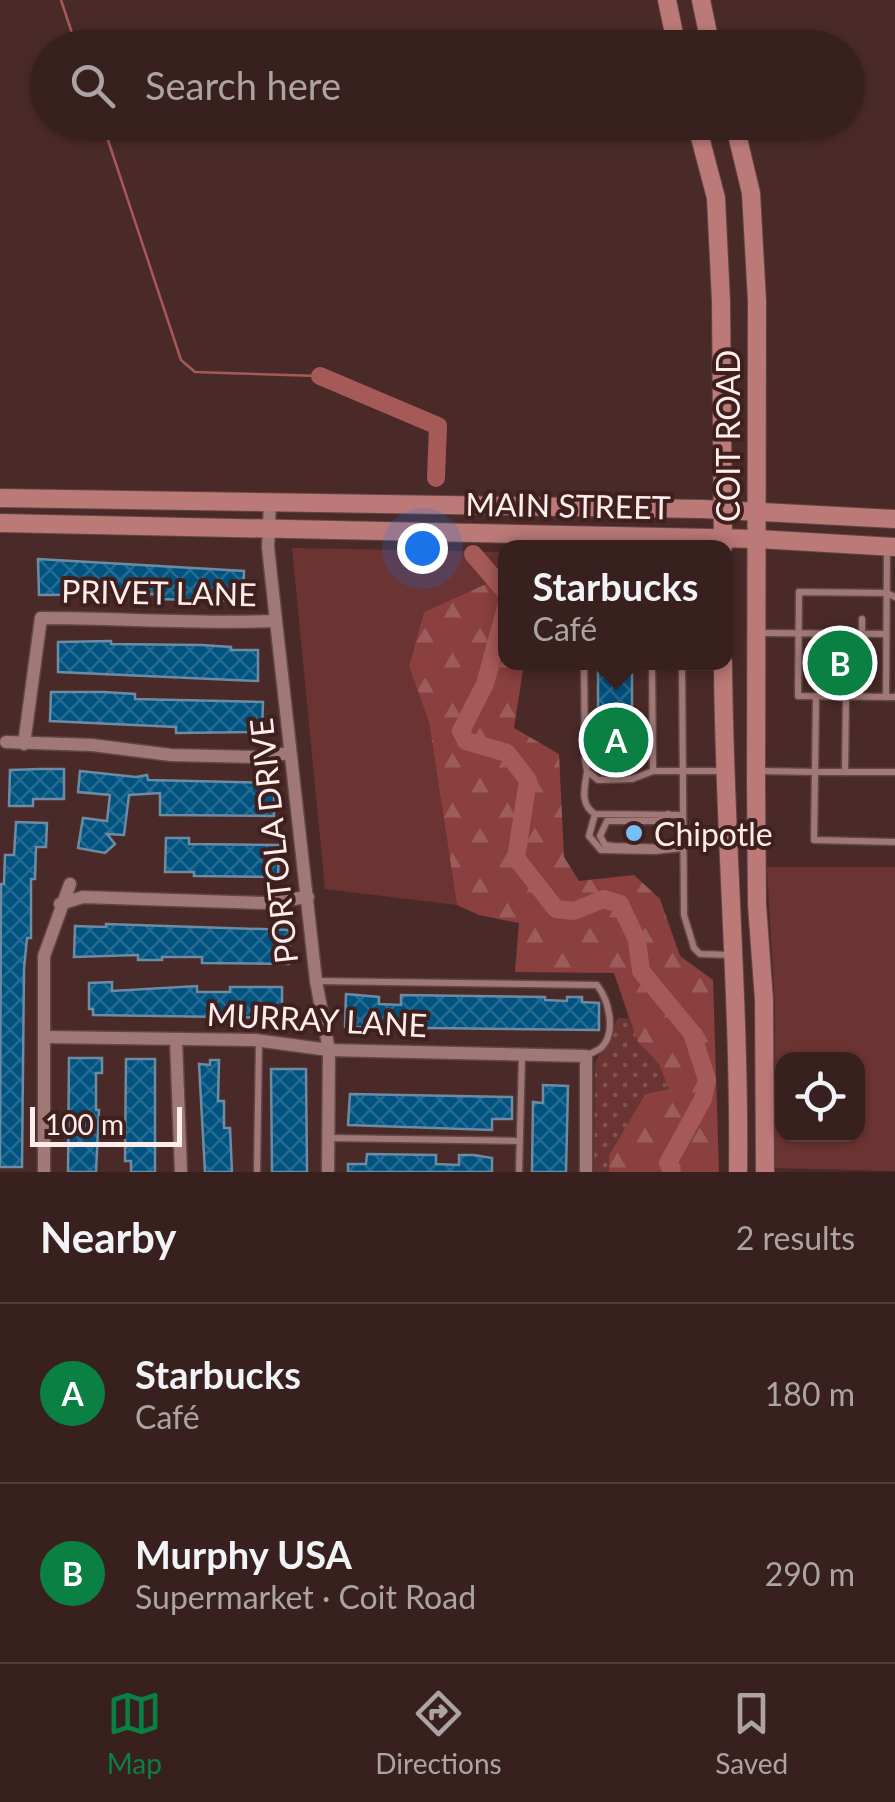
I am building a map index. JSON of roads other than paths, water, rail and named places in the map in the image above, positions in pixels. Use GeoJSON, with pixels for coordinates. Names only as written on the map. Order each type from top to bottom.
{"type":"FeatureCollection","features":[{"type":"Feature","properties":{"kind":"main road"},"geometry":{"type":"LineString","coordinates":[[667,0],[673,30]]}},
{"type":"Feature","properties":{"kind":"main road"},"geometry":{"type":"LineString","coordinates":[[702,0],[708,30]]}},
{"type":"Feature","properties":{"kind":"main road","name":"COIT ROAD"},"geometry":{"type":"LineString","coordinates":[[701,140],[716,198],[721,301],[722,540]]}},
{"type":"Feature","properties":{"kind":"main road","name":"COIT ROAD"},"geometry":{"type":"LineString","coordinates":[[738,140],[751,193],[757,301],[757,905],[764,1000],[765,1172]]}},
{"type":"Feature","properties":{"kind":"main road","name":"MAIN STREET"},"geometry":{"type":"LineString","coordinates":[[0,498],[723,510],[895,519]]}},
{"type":"Feature","properties":{"kind":"main road","name":"MAIN STREET"},"geometry":{"type":"LineString","coordinates":[[0,522],[599,540]]}},
{"type":"Feature","properties":{"kind":"main road","name":"MAIN STREET"},"geometry":{"type":"LineString","coordinates":[[733,542],[758,539],[891,547]]}},
{"type":"Feature","properties":{"kind":"main road"},"geometry":{"type":"LineString","coordinates":[[723,670],[738,1172]]}},
{"type":"Feature","properties":{"kind":"main road"},"geometry":{"type":"LineString","coordinates":[[724,771],[756,771]]}},
{"type":"Feature","properties":{"kind":"street","name":"PORTOLA DRIVE"},"geometry":{"type":"LineString","coordinates":[[270,503],[268,547],[316,981],[328,1050],[328,1172]]}},
{"type":"Feature","properties":{"kind":"street","name":"PRIVET LANE"},"geometry":{"type":"LineString","coordinates":[[24,744],[41,618],[147,618],[206,624],[276,621]]}},
{"type":"Feature","properties":{"kind":"street"},"geometry":{"type":"LineString","coordinates":[[6,742],[92,745],[170,756],[259,757],[290,753]]}},
{"type":"Feature","properties":{"kind":"street"},"geometry":{"type":"LineString","coordinates":[[44,1172],[44,956],[70,884]]}},
{"type":"Feature","properties":{"kind":"street"},"geometry":{"type":"LineString","coordinates":[[60,904],[83,897],[265,903],[308,897]]}},
{"type":"Feature","properties":{"kind":"street","name":"MURRAY LANE"},"geometry":{"type":"LineString","coordinates":[[46,1038],[259,1041],[328,1050],[586,1056]]}},
{"type":"Feature","properties":{"kind":"street"},"geometry":{"type":"LineString","coordinates":[[176,1040],[181,1172]]}},
{"type":"Feature","properties":{"kind":"street"},"geometry":{"type":"LineString","coordinates":[[586,1056],[586,1172]]}},
{"type":"Feature","properties":{"kind":"lane"},"geometry":{"type":"LineString","coordinates":[[891,547],[886,593],[890,697],[798,696],[799,592],[814,597],[886,593],[895,597]]}},
{"type":"Feature","properties":{"kind":"lane"},"geometry":{"type":"LineString","coordinates":[[842,619],[842,634]]}},
{"type":"Feature","properties":{"kind":"lane"},"geometry":{"type":"LineString","coordinates":[[858,619],[858,634]]}},
{"type":"Feature","properties":{"kind":"lane"},"geometry":{"type":"LineString","coordinates":[[814,620],[814,634]]}},
{"type":"Feature","properties":{"kind":"lane"},"geometry":{"type":"LineString","coordinates":[[831,620],[831,634]]}},
{"type":"Feature","properties":{"kind":"lane"},"geometry":{"type":"LineString","coordinates":[[757,633],[886,634]]}},
{"type":"Feature","properties":{"kind":"lane"},"geometry":{"type":"LineString","coordinates":[[584,670],[586,805],[595,814],[682,815]]}},
{"type":"Feature","properties":{"kind":"lane"},"geometry":{"type":"LineString","coordinates":[[652,670],[654,771]]}},
{"type":"Feature","properties":{"kind":"lane"},"geometry":{"type":"LineString","coordinates":[[682,670],[684,914],[694,948],[700,954],[732,955]]}},
{"type":"Feature","properties":{"kind":"lane"},"geometry":{"type":"LineString","coordinates":[[816,696],[814,840],[895,842]]}},
{"type":"Feature","properties":{"kind":"lane"},"geometry":{"type":"LineString","coordinates":[[845,772],[846,697]]}},
{"type":"Feature","properties":{"kind":"lane"},"geometry":{"type":"LineString","coordinates":[[587,770],[598,780],[632,780],[654,771],[724,771]]}},
{"type":"Feature","properties":{"kind":"lane"},"geometry":{"type":"LineString","coordinates":[[756,771],[895,772]]}},
{"type":"Feature","properties":{"kind":"lane"},"geometry":{"type":"LineString","coordinates":[[595,814],[589,836],[601,850],[655,852],[667,848]]}},
{"type":"Feature","properties":{"kind":"lane"},"geometry":{"type":"LineString","coordinates":[[668,814],[658,821],[608,821],[600,836],[605,845],[682,848]]}},
{"type":"Feature","properties":{"kind":"lane"},"geometry":{"type":"LineString","coordinates":[[316,981],[597,985],[605,995],[610,1016],[607,1036],[602,1047],[586,1056]]}},
{"type":"Feature","properties":{"kind":"lane"},"geometry":{"type":"LineString","coordinates":[[257,1172],[259,1041]]}},
{"type":"Feature","properties":{"kind":"lane"},"geometry":{"type":"LineString","coordinates":[[519,1172],[522,1054]]}},
{"type":"Feature","properties":{"kind":"lane"},"geometry":{"type":"LineString","coordinates":[[328,1138],[519,1141]]}},
{"type":"Feature","properties":{"kind":"waterway"},"geometry":{"type":"LineString","coordinates":[[61,0],[71,30]]}},
{"type":"Feature","properties":{"kind":"waterway"},"geometry":{"type":"LineString","coordinates":[[108,140],[181,360],[195,372],[320,376]]}},
{"type":"Feature","properties":{"kind":"waterway"},"geometry":{"type":"LineString","coordinates":[[320,376],[438,426],[436,478]]}},
{"type":"Feature","properties":{"kind":"waterway"},"geometry":{"type":"LineString","coordinates":[[473,554],[498,583]]}},
{"type":"Feature","properties":{"kind":"waterway"},"geometry":{"type":"LineString","coordinates":[[498,636],[485,684],[461,731],[466,741],[507,753],[528,780],[516,858],[556,909],[574,911],[603,899],[620,904],[637,940],[641,971],[692,1033],[707,1080],[703,1099],[668,1163],[672,1172]]}},
{"type":"Feature","properties":{"kind":"place","name":"Murphy USA"},"geometry":{"type":"Point","coordinates":[840,663]}},
{"type":"Feature","properties":{"kind":"place","name":"Starbucks"},"geometry":{"type":"Point","coordinates":[616,740]}},
{"type":"Feature","properties":{"kind":"place","name":"Chipotle"},"geometry":{"type":"Point","coordinates":[634,833]}}]}
